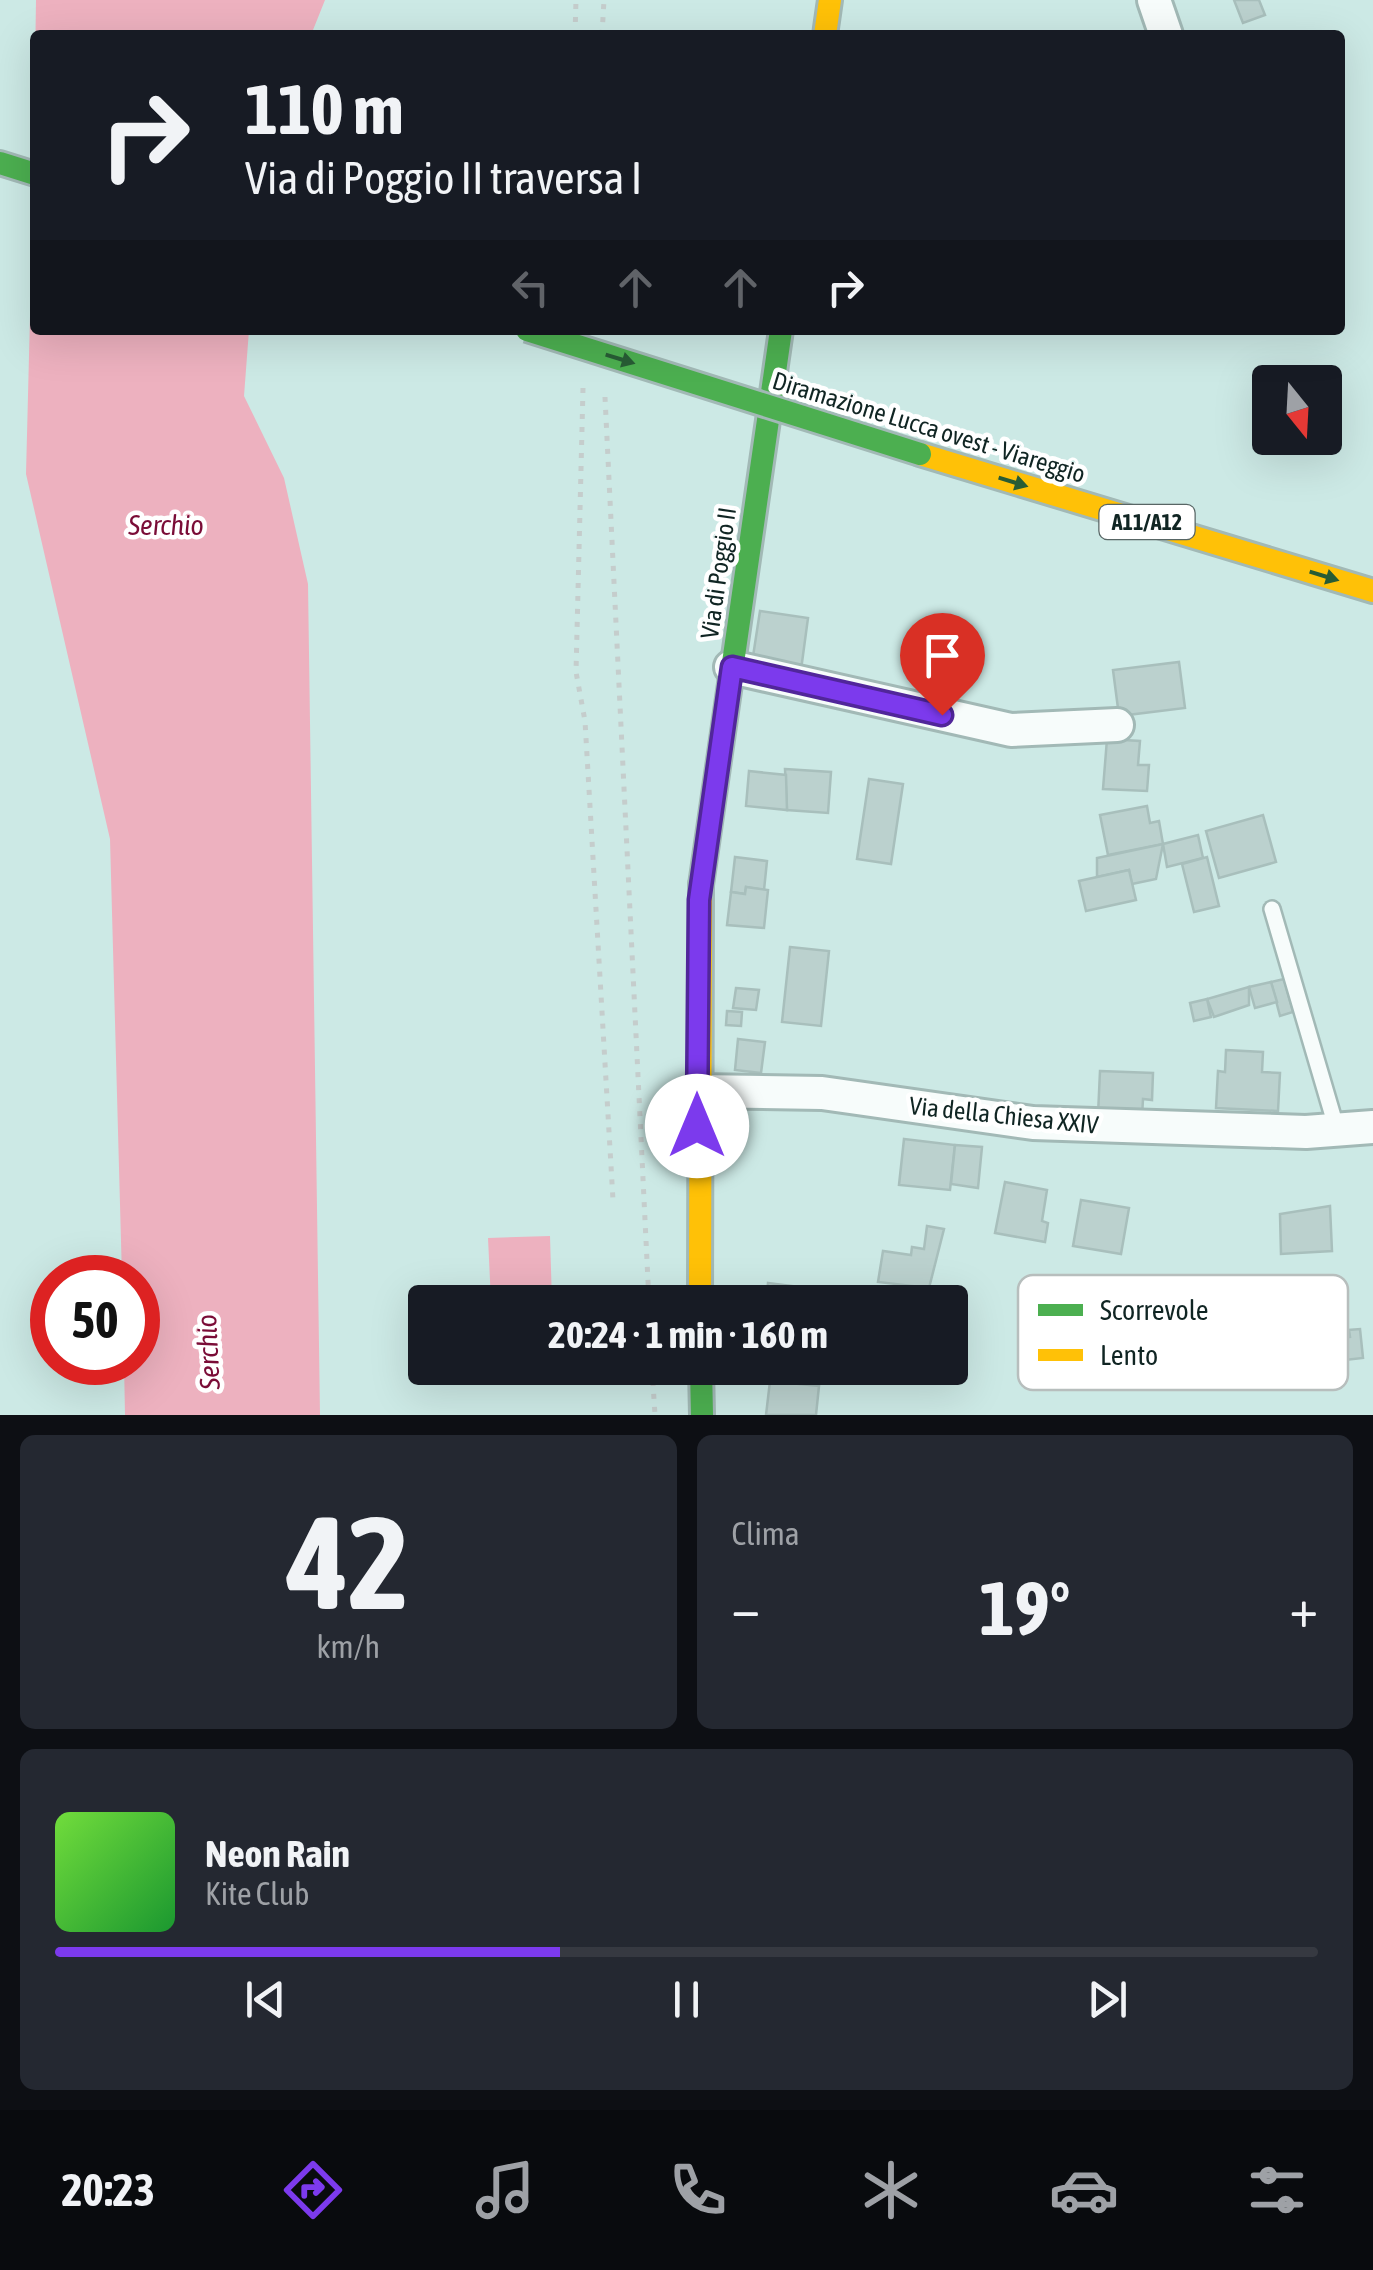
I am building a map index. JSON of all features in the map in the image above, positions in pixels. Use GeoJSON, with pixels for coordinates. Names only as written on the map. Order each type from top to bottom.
{"type":"FeatureCollection","features":[{"type":"Feature","properties":{"kind":"main road"},"geometry":{"type":"LineString","coordinates":[[826,30],[830,0]]}},
{"type":"Feature","properties":{"kind":"main road"},"geometry":{"type":"LineString","coordinates":[[0,163],[30,172]]}},
{"type":"Feature","properties":{"kind":"main road","name":"Diramazione Lucca ovest - Viareggio"},"geometry":{"type":"LineString","coordinates":[[543,335],[1373,591]]}},
{"type":"Feature","properties":{"kind":"main road","name":"Via di Poggio II"},"geometry":{"type":"LineString","coordinates":[[700,1285],[696,1091],[699,900],[780,335]]}},
{"type":"Feature","properties":{"kind":"main road","name":"Diramazione Lucca ovest - Viareggio"},"geometry":{"type":"LineString","coordinates":[[761,366],[798,378]]}},
{"type":"Feature","properties":{"kind":"main road"},"geometry":{"type":"LineString","coordinates":[[701,1385],[702,1415]]}},
{"type":"Feature","properties":{"kind":"street"},"geometry":{"type":"LineString","coordinates":[[1154,0],[1164,30]]}},
{"type":"Feature","properties":{"kind":"street"},"geometry":{"type":"LineString","coordinates":[[732,667],[1011,730],[1117,724]]}},
{"type":"Feature","properties":{"kind":"street","name":"Via della Chiesa XXIV"},"geometry":{"type":"LineString","coordinates":[[696,1091],[822,1093],[1033,1123],[1337,1130],[1373,1127]]}},
{"type":"Feature","properties":{"kind":"lane"},"geometry":{"type":"LineString","coordinates":[[1272,909],[1337,1130]]}},
{"type":"Feature","properties":{"kind":"path"},"geometry":{"type":"LineString","coordinates":[[575,30],[576,0]]}},
{"type":"Feature","properties":{"kind":"path"},"geometry":{"type":"LineString","coordinates":[[602,30],[604,0]]}},
{"type":"Feature","properties":{"kind":"path"},"geometry":{"type":"LineString","coordinates":[[584,385],[576,672],[585,721],[613,1200]]}},
{"type":"Feature","properties":{"kind":"path"},"geometry":{"type":"LineString","coordinates":[[604,385],[647,1285]]}},
{"type":"Feature","properties":{"kind":"path"},"geometry":{"type":"LineString","coordinates":[[653,1385],[655,1415]]}},
{"type":"Feature","properties":{"kind":"water"},"geometry":{"type":"Polygon","coordinates":[[[36,0],[325,0],[313,30],[35,30],[36,0]]]}},
{"type":"Feature","properties":{"kind":"water","name":"Serchio"},"geometry":{"type":"Polygon","coordinates":[[[30,316],[30,335],[249,335],[244,396],[284,478],[308,584],[320,1415],[125,1415],[124,1385],[160,1385],[160,1255],[121,1255],[110,839],[26,474],[30,316]]]}},
{"type":"Feature","properties":{"kind":"water"},"geometry":{"type":"Polygon","coordinates":[[[550,1236],[551,1285],[490,1285],[488,1238],[550,1236]]]}},
{"type":"Feature","properties":{"kind":"building"},"geometry":{"type":"Polygon","coordinates":[[[1234,0],[1259,0],[1265,15],[1243,23],[1234,0]]]}},
{"type":"Feature","properties":{"kind":"building"},"geometry":{"type":"Polygon","coordinates":[[[760,611],[808,618],[801,670],[752,663],[760,611]]]}},
{"type":"Feature","properties":{"kind":"building"},"geometry":{"type":"Polygon","coordinates":[[[1179,662],[1185,708],[1119,716],[1113,670],[1179,662]]]}},
{"type":"Feature","properties":{"kind":"building"},"geometry":{"type":"Polygon","coordinates":[[[1107,739],[1140,741],[1138,765],[1149,765],[1147,791],[1103,789],[1107,739]]]}},
{"type":"Feature","properties":{"kind":"building"},"geometry":{"type":"Polygon","coordinates":[[[785,769],[831,772],[828,813],[787,810],[785,769]]]}},
{"type":"Feature","properties":{"kind":"building"},"geometry":{"type":"Polygon","coordinates":[[[749,771],[786,775],[787,810],[746,806],[749,771]]]}},
{"type":"Feature","properties":{"kind":"building"},"geometry":{"type":"Polygon","coordinates":[[[869,779],[903,784],[891,864],[857,859],[869,779]]]}},
{"type":"Feature","properties":{"kind":"building"},"geometry":{"type":"Polygon","coordinates":[[[1147,806],[1150,823],[1159,821],[1163,844],[1108,855],[1100,815],[1147,806]]]}},
{"type":"Feature","properties":{"kind":"building"},"geometry":{"type":"Polygon","coordinates":[[[1263,815],[1276,862],[1219,878],[1206,831],[1263,815]]]}},
{"type":"Feature","properties":{"kind":"building"},"geometry":{"type":"Polygon","coordinates":[[[1198,835],[1203,858],[1167,867],[1163,844],[1198,835]]]}},
{"type":"Feature","properties":{"kind":"building"},"geometry":{"type":"Polygon","coordinates":[[[1163,844],[1156,879],[1132,884],[1129,870],[1097,877],[1097,858],[1163,844]]]}},
{"type":"Feature","properties":{"kind":"building"},"geometry":{"type":"Polygon","coordinates":[[[735,857],[767,861],[764,890],[746,887],[745,894],[731,892],[735,857]]]}},
{"type":"Feature","properties":{"kind":"building"},"geometry":{"type":"Polygon","coordinates":[[[1207,857],[1219,906],[1194,912],[1182,864],[1207,857]]]}},
{"type":"Feature","properties":{"kind":"building"},"geometry":{"type":"Polygon","coordinates":[[[1129,870],[1136,900],[1086,911],[1079,881],[1129,870]]]}},
{"type":"Feature","properties":{"kind":"building"},"geometry":{"type":"Polygon","coordinates":[[[746,887],[768,890],[764,928],[727,925],[731,892],[745,894],[746,887]]]}},
{"type":"Feature","properties":{"kind":"building"},"geometry":{"type":"Polygon","coordinates":[[[790,947],[829,951],[821,1026],[782,1022],[790,947]]]}},
{"type":"Feature","properties":{"kind":"building"},"geometry":{"type":"Polygon","coordinates":[[[1284,979],[1293,1012],[1280,1016],[1271,982],[1284,979]]]}},
{"type":"Feature","properties":{"kind":"building"},"geometry":{"type":"Polygon","coordinates":[[[1271,982],[1277,1002],[1255,1008],[1249,987],[1271,982]]]}},
{"type":"Feature","properties":{"kind":"building"},"geometry":{"type":"Polygon","coordinates":[[[1249,987],[1249,1005],[1214,1017],[1207,999],[1249,987]]]}},
{"type":"Feature","properties":{"kind":"building"},"geometry":{"type":"Polygon","coordinates":[[[736,988],[759,990],[756,1010],[733,1008],[736,988]]]}},
{"type":"Feature","properties":{"kind":"building"},"geometry":{"type":"Polygon","coordinates":[[[1207,999],[1211,1017],[1194,1021],[1190,1003],[1207,999]]]}},
{"type":"Feature","properties":{"kind":"building"},"geometry":{"type":"Polygon","coordinates":[[[727,1011],[742,1012],[741,1026],[726,1025],[727,1011]]]}},
{"type":"Feature","properties":{"kind":"building"},"geometry":{"type":"Polygon","coordinates":[[[738,1039],[765,1042],[761,1073],[735,1070],[738,1039]]]}},
{"type":"Feature","properties":{"kind":"building"},"geometry":{"type":"Polygon","coordinates":[[[1226,1050],[1263,1052],[1262,1072],[1280,1073],[1278,1111],[1216,1108],[1218,1071],[1225,1072],[1226,1050]]]}},
{"type":"Feature","properties":{"kind":"building"},"geometry":{"type":"Polygon","coordinates":[[[1100,1071],[1153,1073],[1152,1100],[1143,1099],[1142,1117],[1098,1115],[1100,1071]]]}},
{"type":"Feature","properties":{"kind":"building"},"geometry":{"type":"Polygon","coordinates":[[[904,1139],[955,1145],[950,1190],[899,1185],[904,1139]]]}},
{"type":"Feature","properties":{"kind":"building"},"geometry":{"type":"Polygon","coordinates":[[[955,1145],[982,1147],[978,1188],[951,1184],[955,1145]]]}},
{"type":"Feature","properties":{"kind":"building"},"geometry":{"type":"Polygon","coordinates":[[[1005,1182],[1047,1190],[1042,1221],[1048,1223],[1045,1242],[995,1233],[1005,1182]]]}},
{"type":"Feature","properties":{"kind":"building"},"geometry":{"type":"Polygon","coordinates":[[[1081,1200],[1129,1208],[1121,1254],[1073,1246],[1081,1200]]]}},
{"type":"Feature","properties":{"kind":"building"},"geometry":{"type":"Polygon","coordinates":[[[1330,1206],[1332,1251],[1281,1254],[1280,1214],[1330,1206]]]}},
{"type":"Feature","properties":{"kind":"building"},"geometry":{"type":"Polygon","coordinates":[[[927,1226],[944,1229],[930,1285],[878,1282],[883,1251],[911,1255],[912,1247],[924,1249],[927,1226]]]}},
{"type":"Feature","properties":{"kind":"building"},"geometry":{"type":"Polygon","coordinates":[[[1360,1329],[1363,1358],[1348,1360],[1349,1330],[1360,1329]]]}},
{"type":"Feature","properties":{"kind":"building"},"geometry":{"type":"Polygon","coordinates":[[[770,1385],[819,1386],[816,1415],[766,1415],[770,1385]]]}},
{"type":"Feature","properties":{"kind":"traffic: fast"},"geometry":{"type":"LineString","coordinates":[[0,163],[30,172]]}},
{"type":"Feature","properties":{"kind":"traffic: fast"},"geometry":{"type":"LineString","coordinates":[[543,335],[920,454]]}},
{"type":"Feature","properties":{"kind":"traffic: fast"},"geometry":{"type":"LineString","coordinates":[[701,885],[780,335]]}},
{"type":"Feature","properties":{"kind":"traffic: fast"},"geometry":{"type":"LineString","coordinates":[[701,1385],[702,1415]]}},
{"type":"Feature","properties":{"kind":"traffic: slow"},"geometry":{"type":"LineString","coordinates":[[826,30],[830,0]]}},
{"type":"Feature","properties":{"kind":"traffic: slow"},"geometry":{"type":"LineString","coordinates":[[920,454],[1373,591]]}},
{"type":"Feature","properties":{"kind":"traffic: slow"},"geometry":{"type":"LineString","coordinates":[[700,1285],[701,885]]}},
{"type":"Feature","properties":{"kind":"route"},"geometry":{"type":"LineString","coordinates":[[697,1126],[699,900],[732,667],[942,715]]}}]}
